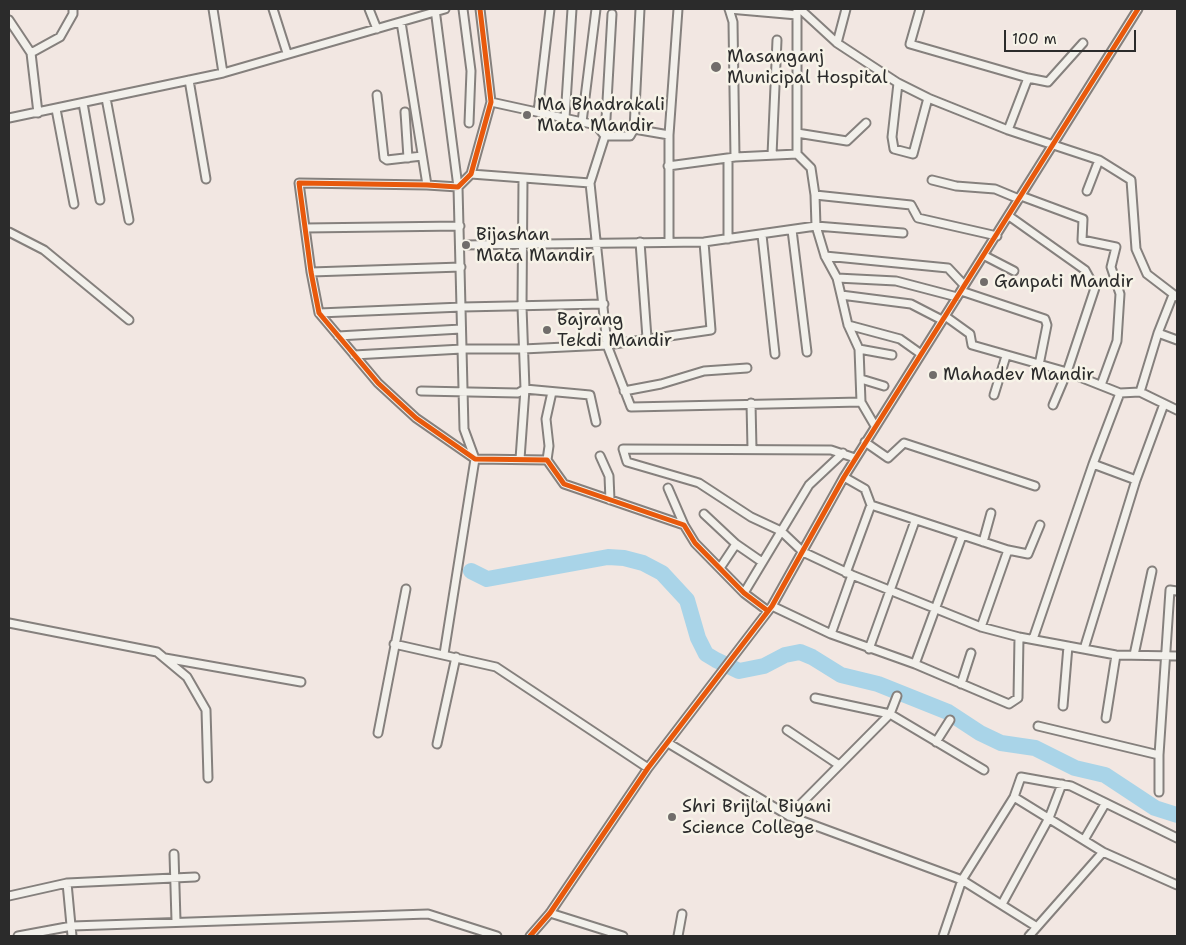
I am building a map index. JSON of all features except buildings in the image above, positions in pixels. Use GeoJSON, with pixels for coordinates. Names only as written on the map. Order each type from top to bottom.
{"type":"FeatureCollection","features":[{"type":"Feature","properties":{"kind":"street"},"geometry":{"type":"LineString","coordinates":[[31,53],[60,36],[73,14],[73,9]]}},
{"type":"Feature","properties":{"kind":"street"},"geometry":{"type":"LineString","coordinates":[[213,9],[223,73]]}},
{"type":"Feature","properties":{"kind":"street"},"geometry":{"type":"LineString","coordinates":[[274,9],[287,53]]}},
{"type":"Feature","properties":{"kind":"street"},"geometry":{"type":"LineString","coordinates":[[369,9],[377,29]]}},
{"type":"Feature","properties":{"kind":"street"},"geometry":{"type":"LineString","coordinates":[[9,118],[223,73],[287,53],[401,22],[435,10],[445,9]]}},
{"type":"Feature","properties":{"kind":"street"},"geometry":{"type":"LineString","coordinates":[[463,9],[471,71],[469,123]]}},
{"type":"Feature","properties":{"kind":"street"},"geometry":{"type":"LineString","coordinates":[[480,9],[491,102],[472,174],[458,187],[427,184],[299,184],[311,272],[320,313],[378,383],[416,418],[475,459],[547,460]]}},
{"type":"Feature","properties":{"kind":"street"},"geometry":{"type":"LineString","coordinates":[[538,112],[550,9]]}},
{"type":"Feature","properties":{"kind":"street"},"geometry":{"type":"LineString","coordinates":[[565,118],[572,9]]}},
{"type":"Feature","properties":{"kind":"street"},"geometry":{"type":"LineString","coordinates":[[582,122],[596,9]]}},
{"type":"Feature","properties":{"kind":"street"},"geometry":{"type":"LineString","coordinates":[[605,136],[630,136],[634,129],[640,9]]}},
{"type":"Feature","properties":{"kind":"street"},"geometry":{"type":"LineString","coordinates":[[669,242],[669,135],[678,9]]}},
{"type":"Feature","properties":{"kind":"street"},"geometry":{"type":"LineString","coordinates":[[728,239],[733,22],[729,9],[798,11],[810,18],[837,43],[898,83],[928,98],[1008,130],[1099,160],[1131,180],[1136,249],[1147,274],[1175,296],[1158,333],[1140,392]]}},
{"type":"Feature","properties":{"kind":"street"},"geometry":{"type":"LineString","coordinates":[[810,18],[812,9]]}},
{"type":"Feature","properties":{"kind":"street"},"geometry":{"type":"LineString","coordinates":[[837,43],[846,9]]}},
{"type":"Feature","properties":{"kind":"street"},"geometry":{"type":"LineString","coordinates":[[920,9],[910,44],[1028,78],[1048,82],[1083,43]]}},
{"type":"Feature","properties":{"kind":"street"},"geometry":{"type":"LineString","coordinates":[[530,936],[550,912],[648,768],[770,608],[855,458],[960,291],[985,256],[1052,143],[1138,9]]}},
{"type":"Feature","properties":{"kind":"street"},"geometry":{"type":"LineString","coordinates":[[435,10],[458,187],[461,245],[464,429],[475,459],[444,654]]}},
{"type":"Feature","properties":{"kind":"street"},"geometry":{"type":"LineString","coordinates":[[798,11],[797,154],[811,168],[816,195],[816,226],[825,256],[837,278],[848,325],[859,349],[861,402],[875,426]]}},
{"type":"Feature","properties":{"kind":"street"},"geometry":{"type":"LineString","coordinates":[[612,14],[605,136],[590,183],[598,243],[607,345],[631,407],[861,402]]}},
{"type":"Feature","properties":{"kind":"street"},"geometry":{"type":"LineString","coordinates":[[9,20],[31,53],[38,112]]}},
{"type":"Feature","properties":{"kind":"street"},"geometry":{"type":"LineString","coordinates":[[401,22],[427,184]]}},
{"type":"Feature","properties":{"kind":"street"},"geometry":{"type":"LineString","coordinates":[[772,155],[777,40]]}},
{"type":"Feature","properties":{"kind":"street"},"geometry":{"type":"LineString","coordinates":[[1008,130],[1028,78]]}},
{"type":"Feature","properties":{"kind":"street"},"geometry":{"type":"LineString","coordinates":[[189,80],[206,179]]}},
{"type":"Feature","properties":{"kind":"street"},"geometry":{"type":"LineString","coordinates":[[898,83],[892,137],[894,149],[913,154],[928,98]]}},
{"type":"Feature","properties":{"kind":"street"},"geometry":{"type":"LineString","coordinates":[[377,95],[384,158],[387,160],[422,156]]}},
{"type":"Feature","properties":{"kind":"street"},"geometry":{"type":"LineString","coordinates":[[106,98],[129,220]]}},
{"type":"Feature","properties":{"kind":"street"},"geometry":{"type":"LineString","coordinates":[[491,102],[596,125],[605,136]]}},
{"type":"Feature","properties":{"kind":"street"},"geometry":{"type":"LineString","coordinates":[[83,103],[100,200]]}},
{"type":"Feature","properties":{"kind":"street"},"geometry":{"type":"LineString","coordinates":[[56,109],[74,204]]}},
{"type":"Feature","properties":{"kind":"street"},"geometry":{"type":"LineString","coordinates":[[405,112],[408,158]]}},
{"type":"Feature","properties":{"kind":"street"},"geometry":{"type":"LineString","coordinates":[[797,133],[847,141],[866,123]]}},
{"type":"Feature","properties":{"kind":"street"},"geometry":{"type":"LineString","coordinates":[[634,129],[669,135]]}},
{"type":"Feature","properties":{"kind":"street"},"geometry":{"type":"LineString","coordinates":[[668,166],[731,158],[797,154]]}},
{"type":"Feature","properties":{"kind":"street"},"geometry":{"type":"LineString","coordinates":[[1087,191],[1099,160]]}},
{"type":"Feature","properties":{"kind":"street"},"geometry":{"type":"LineString","coordinates":[[472,174],[590,183]]}},
{"type":"Feature","properties":{"kind":"street"},"geometry":{"type":"LineString","coordinates":[[520,459],[525,389],[522,307],[524,244],[523,178]]}},
{"type":"Feature","properties":{"kind":"street"},"geometry":{"type":"LineString","coordinates":[[932,180],[956,186],[995,189],[1083,219],[1082,240],[1116,247],[1111,267],[1120,294],[1117,341],[1101,386]]}},
{"type":"Feature","properties":{"kind":"street"},"geometry":{"type":"LineString","coordinates":[[816,195],[910,205],[918,218],[997,236]]}},
{"type":"Feature","properties":{"kind":"street"},"geometry":{"type":"LineString","coordinates":[[1009,216],[1085,270],[1095,288],[1067,372],[1053,404]]}},
{"type":"Feature","properties":{"kind":"street"},"geometry":{"type":"LineString","coordinates":[[305,228],[460,226]]}},
{"type":"Feature","properties":{"kind":"street"},"geometry":{"type":"LineString","coordinates":[[461,245],[704,242],[816,226],[903,233]]}},
{"type":"Feature","properties":{"kind":"street"},"geometry":{"type":"LineString","coordinates":[[792,230],[807,352]]}},
{"type":"Feature","properties":{"kind":"street"},"geometry":{"type":"LineString","coordinates":[[9,232],[44,250],[129,320]]}},
{"type":"Feature","properties":{"kind":"street"},"geometry":{"type":"LineString","coordinates":[[762,235],[775,354]]}},
{"type":"Feature","properties":{"kind":"street"},"geometry":{"type":"LineString","coordinates":[[640,242],[647,338]]}},
{"type":"Feature","properties":{"kind":"street"},"geometry":{"type":"LineString","coordinates":[[354,356],[462,349],[523,350],[607,345],[711,330],[704,242]]}},
{"type":"Feature","properties":{"kind":"street"},"geometry":{"type":"LineString","coordinates":[[825,256],[948,268],[960,291]]}},
{"type":"Feature","properties":{"kind":"street"},"geometry":{"type":"LineString","coordinates":[[985,256],[1014,271]]}},
{"type":"Feature","properties":{"kind":"street"},"geometry":{"type":"LineString","coordinates":[[311,272],[461,267]]}},
{"type":"Feature","properties":{"kind":"street"},"geometry":{"type":"LineString","coordinates":[[837,278],[896,281],[960,291],[1045,319],[1047,325],[1039,365]]}},
{"type":"Feature","properties":{"kind":"street"},"geometry":{"type":"LineString","coordinates":[[841,295],[911,304],[943,318],[970,334],[972,345],[1067,372],[1120,393],[1140,392],[1177,410]]}},
{"type":"Feature","properties":{"kind":"street"},"geometry":{"type":"LineString","coordinates":[[320,313],[604,304]]}},
{"type":"Feature","properties":{"kind":"street"},"geometry":{"type":"LineString","coordinates":[[848,325],[900,339],[920,354]]}},
{"type":"Feature","properties":{"kind":"street"},"geometry":{"type":"LineString","coordinates":[[338,336],[462,329]]}},
{"type":"Feature","properties":{"kind":"street"},"geometry":{"type":"LineString","coordinates":[[1158,333],[1177,340]]}},
{"type":"Feature","properties":{"kind":"street"},"geometry":{"type":"LineString","coordinates":[[859,349],[892,355]]}},
{"type":"Feature","properties":{"kind":"street"},"geometry":{"type":"LineString","coordinates":[[994,395],[1006,356]]}},
{"type":"Feature","properties":{"kind":"street"},"geometry":{"type":"LineString","coordinates":[[624,391],[661,384],[704,371],[747,368]]}},
{"type":"Feature","properties":{"kind":"street"},"geometry":{"type":"LineString","coordinates":[[860,379],[884,386]]}},
{"type":"Feature","properties":{"kind":"street"},"geometry":{"type":"LineString","coordinates":[[421,391],[464,394],[518,393],[525,389],[590,396],[596,422]]}},
{"type":"Feature","properties":{"kind":"street"},"geometry":{"type":"LineString","coordinates":[[552,392],[546,419],[549,446],[547,460],[564,484],[684,525]]}},
{"type":"Feature","properties":{"kind":"street"},"geometry":{"type":"LineString","coordinates":[[1034,639],[1093,464],[1120,393]]}},
{"type":"Feature","properties":{"kind":"street"},"geometry":{"type":"LineString","coordinates":[[751,404],[752,450]]}},
{"type":"Feature","properties":{"kind":"street"},"geometry":{"type":"LineString","coordinates":[[1084,649],[1136,480],[1164,404]]}},
{"type":"Feature","properties":{"kind":"street"},"geometry":{"type":"LineString","coordinates":[[865,442],[888,458],[904,443],[1036,486]]}},
{"type":"Feature","properties":{"kind":"street"},"geometry":{"type":"LineString","coordinates":[[855,458],[831,450],[623,449],[627,462],[699,483],[751,517],[781,531],[803,552],[849,574],[980,627],[1019,637],[1116,655],[1177,656]]}},
{"type":"Feature","properties":{"kind":"street"},"geometry":{"type":"LineString","coordinates":[[744,593],[809,485],[843,453]]}},
{"type":"Feature","properties":{"kind":"street"},"geometry":{"type":"LineString","coordinates":[[600,456],[609,476],[610,500]]}},
{"type":"Feature","properties":{"kind":"street"},"geometry":{"type":"LineString","coordinates":[[1093,464],[1136,480]]}},
{"type":"Feature","properties":{"kind":"street"},"geometry":{"type":"LineString","coordinates":[[831,634],[871,505],[865,489],[844,476]]}},
{"type":"Feature","properties":{"kind":"street"},"geometry":{"type":"LineString","coordinates":[[668,488],[684,525],[695,543],[744,593],[770,608],[831,634],[915,664],[1009,704],[1015,702],[1019,694],[1019,637]]}},
{"type":"Feature","properties":{"kind":"street"},"geometry":{"type":"LineString","coordinates":[[871,505],[962,536],[1028,554],[1040,525]]}},
{"type":"Feature","properties":{"kind":"street"},"geometry":{"type":"LineString","coordinates":[[983,542],[991,513]]}},
{"type":"Feature","properties":{"kind":"street"},"geometry":{"type":"LineString","coordinates":[[704,514],[736,544],[762,562]]}},
{"type":"Feature","properties":{"kind":"street"},"geometry":{"type":"LineString","coordinates":[[869,649],[915,521]]}},
{"type":"Feature","properties":{"kind":"street"},"geometry":{"type":"LineString","coordinates":[[915,664],[962,536]]}},
{"type":"Feature","properties":{"kind":"street"},"geometry":{"type":"LineString","coordinates":[[720,568],[736,544]]}},
{"type":"Feature","properties":{"kind":"street"},"geometry":{"type":"LineString","coordinates":[[980,627],[1008,550]]}},
{"type":"Feature","properties":{"kind":"street"},"geometry":{"type":"LineString","coordinates":[[1134,654],[1152,571]]}},
{"type":"Feature","properties":{"kind":"street"},"geometry":{"type":"LineString","coordinates":[[378,733],[406,589]]}},
{"type":"Feature","properties":{"kind":"street"},"geometry":{"type":"LineString","coordinates":[[1159,792],[1159,755],[1170,590],[1177,591]]}},
{"type":"Feature","properties":{"kind":"street"},"geometry":{"type":"LineString","coordinates":[[9,623],[157,652],[187,677],[206,710],[208,778]]}},
{"type":"Feature","properties":{"kind":"street"},"geometry":{"type":"LineString","coordinates":[[394,644],[496,667],[648,768]]}},
{"type":"Feature","properties":{"kind":"street"},"geometry":{"type":"LineString","coordinates":[[1062,706],[1068,646]]}},
{"type":"Feature","properties":{"kind":"street"},"geometry":{"type":"LineString","coordinates":[[961,684],[971,653]]}},
{"type":"Feature","properties":{"kind":"street"},"geometry":{"type":"LineString","coordinates":[[1106,718],[1116,655]]}},
{"type":"Feature","properties":{"kind":"street"},"geometry":{"type":"LineString","coordinates":[[437,744],[456,657]]}},
{"type":"Feature","properties":{"kind":"street"},"geometry":{"type":"LineString","coordinates":[[164,658],[301,682]]}},
{"type":"Feature","properties":{"kind":"street"},"geometry":{"type":"LineString","coordinates":[[789,816],[890,714],[897,696]]}},
{"type":"Feature","properties":{"kind":"street"},"geometry":{"type":"LineString","coordinates":[[815,698],[890,714],[984,770]]}},
{"type":"Feature","properties":{"kind":"street"},"geometry":{"type":"LineString","coordinates":[[936,742],[950,720]]}},
{"type":"Feature","properties":{"kind":"street"},"geometry":{"type":"LineString","coordinates":[[1038,726],[1159,755]]}},
{"type":"Feature","properties":{"kind":"street"},"geometry":{"type":"LineString","coordinates":[[787,730],[839,765]]}},
{"type":"Feature","properties":{"kind":"street"},"geometry":{"type":"LineString","coordinates":[[668,743],[789,816],[962,880],[1038,927]]}},
{"type":"Feature","properties":{"kind":"street"},"geometry":{"type":"LineString","coordinates":[[943,936],[962,880],[1014,797],[1021,777],[1071,786],[1177,838]]}},
{"type":"Feature","properties":{"kind":"street"},"geometry":{"type":"LineString","coordinates":[[1002,904],[1049,818],[1062,784]]}},
{"type":"Feature","properties":{"kind":"street"},"geometry":{"type":"LineString","coordinates":[[1014,797],[1103,852],[1177,885]]}},
{"type":"Feature","properties":{"kind":"street"},"geometry":{"type":"LineString","coordinates":[[1084,840],[1105,804]]}},
{"type":"Feature","properties":{"kind":"street"},"geometry":{"type":"LineString","coordinates":[[1029,936],[1103,852]]}},
{"type":"Feature","properties":{"kind":"street"},"geometry":{"type":"LineString","coordinates":[[174,854],[176,921]]}},
{"type":"Feature","properties":{"kind":"street"},"geometry":{"type":"LineString","coordinates":[[9,896],[68,883],[195,877]]}},
{"type":"Feature","properties":{"kind":"street"},"geometry":{"type":"LineString","coordinates":[[68,883],[72,936]]}},
{"type":"Feature","properties":{"kind":"street"},"geometry":{"type":"LineString","coordinates":[[550,912],[623,936]]}},
{"type":"Feature","properties":{"kind":"street"},"geometry":{"type":"LineString","coordinates":[[18,936],[72,926],[428,914],[497,936]]}},
{"type":"Feature","properties":{"kind":"street"},"geometry":{"type":"LineString","coordinates":[[678,936],[682,914]]}},
{"type":"Feature","properties":{"kind":"waterway"},"geometry":{"type":"LineString","coordinates":[[471,571],[487,579],[608,557],[624,558],[643,563],[662,573],[687,600],[698,638],[706,654],[739,671],[764,666],[785,655],[800,652],[812,657],[841,675],[878,684],[948,712],[980,733],[1001,743],[1035,748],[1075,768],[1105,775],[1155,808],[1177,815]]}},
{"type":"Feature","properties":{"kind":"cycle path"},"geometry":{"type":"LineString","coordinates":[[480,9],[491,102],[471,174],[458,187],[299,183],[311,272],[319,313],[378,383],[416,418],[475,459],[547,460],[564,484],[684,525],[695,543],[744,593],[768,611]]}},
{"type":"Feature","properties":{"kind":"cycle path"},"geometry":{"type":"LineString","coordinates":[[530,936],[550,913],[648,768],[772,606],[844,477],[1138,9]]}},
{"type":"Feature","properties":{"kind":"place","name":"Masanganj Municipal Hospital"},"geometry":{"type":"Point","coordinates":[716,67]}},
{"type":"Feature","properties":{"kind":"place","name":"Ma Bhadrakali Mata Mandir"},"geometry":{"type":"Point","coordinates":[527,115]}},
{"type":"Feature","properties":{"kind":"place","name":"Bijashan Mata Mandir"},"geometry":{"type":"Point","coordinates":[466,245]}},
{"type":"Feature","properties":{"kind":"place","name":"Ganpati Mandir"},"geometry":{"type":"Point","coordinates":[984,282]}},
{"type":"Feature","properties":{"kind":"place","name":"Bajrang Tekdi Mandir"},"geometry":{"type":"Point","coordinates":[547,330]}},
{"type":"Feature","properties":{"kind":"place","name":"Mahadev Mandir"},"geometry":{"type":"Point","coordinates":[933,375]}},
{"type":"Feature","properties":{"kind":"place","name":"Shri Brijlal Biyani Science College"},"geometry":{"type":"Point","coordinates":[672,817]}}]}
